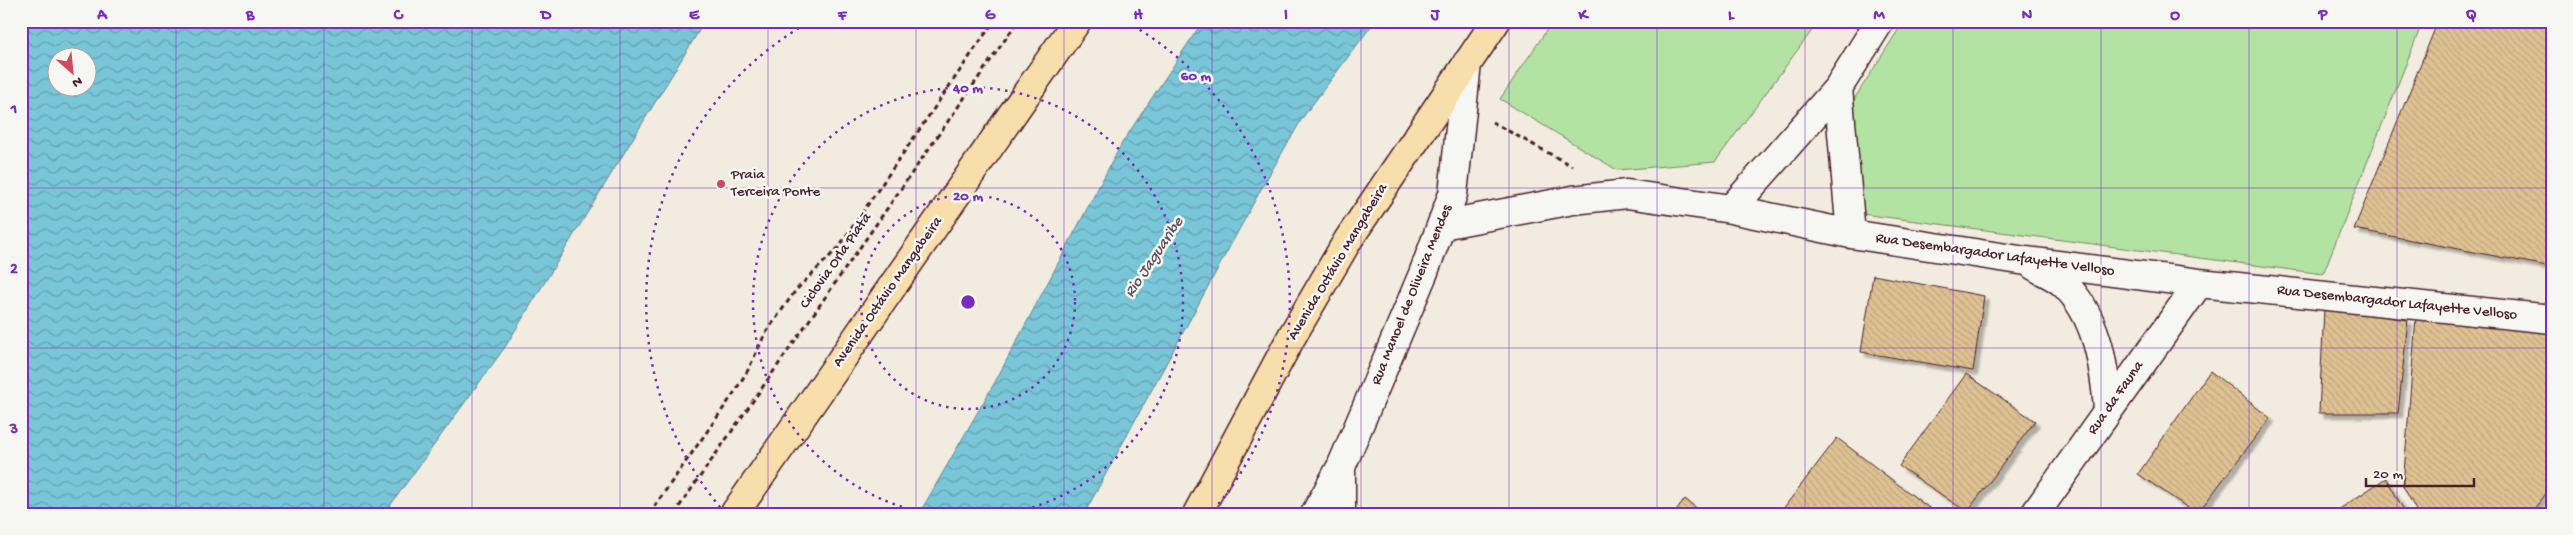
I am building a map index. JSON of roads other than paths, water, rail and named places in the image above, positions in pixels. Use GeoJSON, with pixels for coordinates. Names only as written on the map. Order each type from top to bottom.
{"type":"FeatureCollection","features":[{"type":"Feature","properties":{"kind":"main road","name":"Avenida Octávio Mangabeira"},"geometry":{"type":"LineString","coordinates":[[734,514],[1077,21]]}},
{"type":"Feature","properties":{"kind":"main road","name":"Avenida Octávio Mangabeira"},"geometry":{"type":"LineString","coordinates":[[1197,514],[1292,336],[1348,240],[1496,21]]}},
{"type":"Feature","properties":{"kind":"street"},"geometry":{"type":"LineString","coordinates":[[1731,209],[1838,88],[1880,21]]}},
{"type":"Feature","properties":{"kind":"street","name":"Rua Manoel de Oliveira Mendes"},"geometry":{"type":"LineString","coordinates":[[1315,514],[1341,467],[1423,274],[1453,194],[1467,63]]}},
{"type":"Feature","properties":{"kind":"street"},"geometry":{"type":"LineString","coordinates":[[1838,88],[1851,234]]}},
{"type":"Feature","properties":{"kind":"street","name":"Rua Desembargador Lafayette Velloso"},"geometry":{"type":"LineString","coordinates":[[1442,224],[1573,200],[1627,194],[1731,209],[1851,234],[2026,261],[2199,283],[2552,319]]}},
{"type":"Feature","properties":{"kind":"street"},"geometry":{"type":"LineString","coordinates":[[2026,261],[2062,282],[2082,305],[2095,336],[2104,367],[2108,408]]}},
{"type":"Feature","properties":{"kind":"street","name":"Rua da Fauna"},"geometry":{"type":"LineString","coordinates":[[2035,514],[2108,408],[2199,283]]}},
{"type":"Feature","properties":{"kind":"street"},"geometry":{"type":"LineString","coordinates":[[1341,467],[1341,514]]}},
{"type":"Feature","properties":{"kind":"water"},"geometry":{"type":"Polygon","coordinates":[[[21,21],[705,21],[505,347],[384,514],[21,514],[21,21]]]}},
{"type":"Feature","properties":{"kind":"water","name":"Rio Jaguaribe"},"geometry":{"type":"Polygon","coordinates":[[[1203,21],[1375,21],[1303,117],[1265,182],[1084,514],[919,514],[995,382],[1122,143],[1203,21]]]}},
{"type":"Feature","properties":{"kind":"place","name":"Praia Terceira Ponte"},"geometry":{"type":"Point","coordinates":[721,184]}}]}
